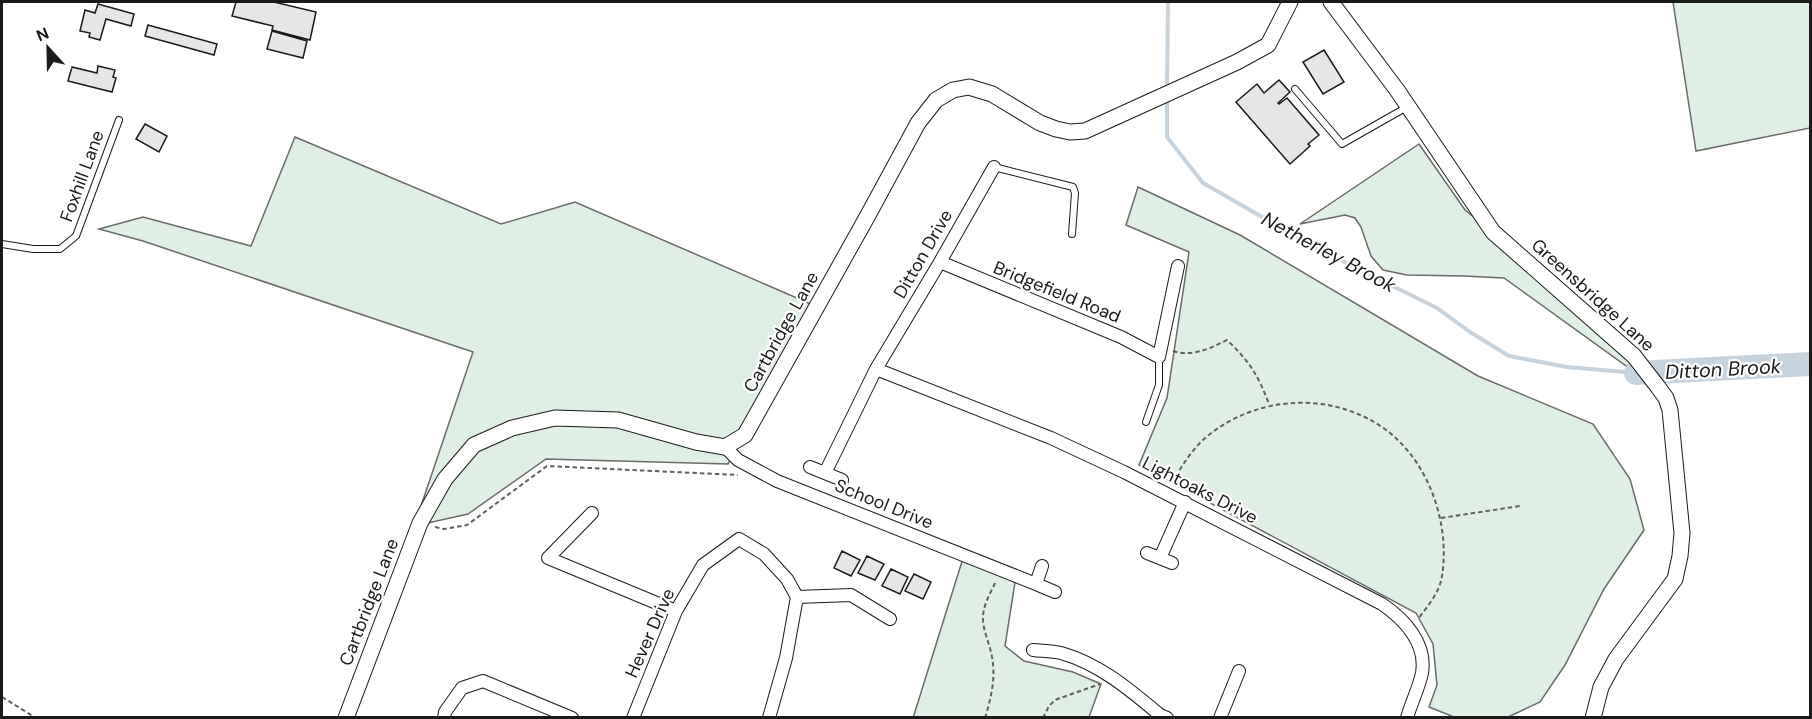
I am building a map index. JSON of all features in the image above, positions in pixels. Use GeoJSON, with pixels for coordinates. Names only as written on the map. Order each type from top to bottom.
{"type":"FeatureCollection","features":[{"type":"Feature","properties":{"kind":"street","name":"Cartbridge Lane"},"geometry":{"type":"LineString","coordinates":[[346,717],[420,523],[445,479],[474,445],[512,428],[555,418],[618,420],[696,442],[725,447],[745,435],[918,123],[936,100],[953,90],[969,87],[992,94],[1040,123],[1070,132],[1085,131],[1207,76],[1268,45],[1290,2]]}},
{"type":"Feature","properties":{"kind":"street","name":"Greensbridge Lane"},"geometry":{"type":"LineString","coordinates":[[1331,2],[1408,106],[1493,232],[1624,347],[1643,366],[1666,398],[1670,410],[1682,533],[1675,579],[1616,658],[1601,687],[1593,717]]}},
{"type":"Feature","properties":{"kind":"street","name":"Ditton Drive"},"geometry":{"type":"LineString","coordinates":[[825,473],[876,369],[994,167]]}},
{"type":"Feature","properties":{"kind":"street","name":"Bridgefield Road"},"geometry":{"type":"LineString","coordinates":[[940,262],[1160,352]]}},
{"type":"Feature","properties":{"kind":"street"},"geometry":{"type":"LineString","coordinates":[[1160,352],[1178,266]]}},
{"type":"Feature","properties":{"kind":"street","name":"Lightoaks Drive"},"geometry":{"type":"LineString","coordinates":[[876,369],[1051,438],[1185,502],[1382,604],[1396,614],[1410,629],[1420,648],[1422,672],[1407,717]]}},
{"type":"Feature","properties":{"kind":"street","name":"School Drive"},"geometry":{"type":"LineString","coordinates":[[725,447],[738,460],[777,481],[1056,592]]}},
{"type":"Feature","properties":{"kind":"street"},"geometry":{"type":"LineString","coordinates":[[810,467],[842,480]]}},
{"type":"Feature","properties":{"kind":"street"},"geometry":{"type":"LineString","coordinates":[[1147,554],[1166,561],[1185,502]]}},
{"type":"Feature","properties":{"kind":"street"},"geometry":{"type":"LineString","coordinates":[[592,513],[548,558],[676,611]]}},
{"type":"Feature","properties":{"kind":"street","name":"Hever Drive"},"geometry":{"type":"LineString","coordinates":[[633,717],[676,611],[703,565],[739,539],[764,554],[787,579],[797,597]]}},
{"type":"Feature","properties":{"kind":"street"},"geometry":{"type":"LineString","coordinates":[[1036,584],[1042,566]]}},
{"type":"Feature","properties":{"kind":"street"},"geometry":{"type":"LineString","coordinates":[[769,717],[786,658],[797,597],[851,595],[890,619]]}},
{"type":"Feature","properties":{"kind":"street"},"geometry":{"type":"LineString","coordinates":[[1033,650],[1060,653],[1087,662],[1114,679],[1160,715],[1167,717]]}},
{"type":"Feature","properties":{"kind":"street"},"geometry":{"type":"LineString","coordinates":[[1220,717],[1239,671]]}},
{"type":"Feature","properties":{"kind":"street"},"geometry":{"type":"LineString","coordinates":[[444,717],[462,688],[483,681],[572,717]]}},
{"type":"Feature","properties":{"kind":"lane"},"geometry":{"type":"LineString","coordinates":[[1295,89],[1342,144],[1408,106]]}},
{"type":"Feature","properties":{"kind":"lane","name":"Foxhill Lane"},"geometry":{"type":"LineString","coordinates":[[2,243],[33,249],[60,249],[76,236],[119,120]]}},
{"type":"Feature","properties":{"kind":"lane","name":"Ditton Drive"},"geometry":{"type":"LineString","coordinates":[[994,167],[1073,187],[1075,193],[1072,234]]}},
{"type":"Feature","properties":{"kind":"lane"},"geometry":{"type":"LineString","coordinates":[[1146,422],[1159,385],[1160,352]]}},
{"type":"Feature","properties":{"kind":"path"},"geometry":{"type":"LineString","coordinates":[[1160,352],[1181,354],[1206,351],[1227,340],[1245,358],[1260,381],[1270,405]]}},
{"type":"Feature","properties":{"kind":"path"},"geometry":{"type":"LineString","coordinates":[[1166,493],[1183,464],[1204,439],[1231,419],[1270,405],[1307,402],[1342,408],[1375,422],[1399,442],[1418,464],[1433,494],[1441,518],[1444,549],[1442,578],[1430,602],[1410,629]]}},
{"type":"Feature","properties":{"kind":"path"},"geometry":{"type":"LineString","coordinates":[[444,530],[467,525],[547,466],[745,475],[758,471]]}},
{"type":"Feature","properties":{"kind":"path"},"geometry":{"type":"LineString","coordinates":[[859,487],[870,503],[865,516]]}},
{"type":"Feature","properties":{"kind":"path"},"geometry":{"type":"LineString","coordinates":[[1441,518],[1520,506]]}},
{"type":"Feature","properties":{"kind":"path"},"geometry":{"type":"LineString","coordinates":[[985,717],[991,699],[994,673],[982,618],[985,605],[1001,570]]}},
{"type":"Feature","properties":{"kind":"path"},"geometry":{"type":"LineString","coordinates":[[1043,717],[1048,706],[1055,700],[1114,679]]}},
{"type":"Feature","properties":{"kind":"path"},"geometry":{"type":"LineString","coordinates":[[2,697],[36,717]]}},
{"type":"Feature","properties":{"kind":"green space"},"geometry":{"type":"Polygon","coordinates":[[[1673,2],[1810,2],[1810,128],[1696,151],[1673,2]]]}},
{"type":"Feature","properties":{"kind":"green space"},"geometry":{"type":"Polygon","coordinates":[[[295,137],[501,224],[575,202],[820,308],[728,464],[546,459],[468,514],[428,523],[421,506],[473,352],[143,241],[99,229],[143,217],[251,246],[295,137]]]}},
{"type":"Feature","properties":{"kind":"green space"},"geometry":{"type":"Polygon","coordinates":[[[1419,144],[1465,210],[1493,232],[1633,363],[1636,373],[1504,278],[1407,275],[1383,270],[1371,256],[1361,227],[1355,218],[1345,215],[1300,224],[1419,144]]]}},
{"type":"Feature","properties":{"kind":"green space"},"geometry":{"type":"Polygon","coordinates":[[[1138,187],[1240,235],[1478,376],[1593,424],[1630,479],[1644,530],[1604,589],[1565,665],[1540,702],[1508,717],[1454,717],[1429,707],[1437,685],[1433,644],[1416,613],[1139,465],[1167,398],[1189,252],[1126,225],[1138,187]]]}},
{"type":"Feature","properties":{"kind":"green space"},"geometry":{"type":"Polygon","coordinates":[[[964,555],[1016,576],[1005,646],[1024,661],[1073,672],[1101,684],[1089,717],[913,718],[964,555]]]}},
{"type":"Feature","properties":{"kind":"building"},"geometry":{"type":"Polygon","coordinates":[[[236,2],[274,2],[316,12],[310,40],[272,30],[273,26],[232,16],[236,2]]]}},
{"type":"Feature","properties":{"kind":"building"},"geometry":{"type":"Polygon","coordinates":[[[98,4],[134,14],[131,26],[106,19],[100,40],[89,37],[90,33],[80,31],[85,10],[95,13],[98,4]]]}},
{"type":"Feature","properties":{"kind":"building"},"geometry":{"type":"Polygon","coordinates":[[[148,25],[217,44],[214,55],[145,36],[148,25]]]}},
{"type":"Feature","properties":{"kind":"building"},"geometry":{"type":"Polygon","coordinates":[[[272,31],[307,41],[303,58],[267,49],[272,31]]]}},
{"type":"Feature","properties":{"kind":"building"},"geometry":{"type":"Polygon","coordinates":[[[1324,50],[1344,82],[1323,94],[1303,62],[1324,50]]]}},
{"type":"Feature","properties":{"kind":"building"},"geometry":{"type":"Polygon","coordinates":[[[98,66],[115,70],[113,77],[116,78],[112,92],[68,81],[72,67],[97,73],[98,66]]]}},
{"type":"Feature","properties":{"kind":"building"},"geometry":{"type":"Polygon","coordinates":[[[1279,80],[1290,92],[1278,103],[1287,98],[1319,135],[1290,164],[1236,102],[1257,84],[1264,93],[1279,80]]]}},
{"type":"Feature","properties":{"kind":"building"},"geometry":{"type":"Polygon","coordinates":[[[145,124],[167,136],[159,152],[136,139],[145,124]]]}},
{"type":"Feature","properties":{"kind":"building"},"geometry":{"type":"Polygon","coordinates":[[[842,551],[860,560],[851,576],[834,568],[842,551]]]}},
{"type":"Feature","properties":{"kind":"building"},"geometry":{"type":"Polygon","coordinates":[[[867,556],[884,564],[875,580],[858,573],[867,556]]]}},
{"type":"Feature","properties":{"kind":"building"},"geometry":{"type":"Polygon","coordinates":[[[891,569],[908,577],[900,594],[882,586],[891,569]]]}},
{"type":"Feature","properties":{"kind":"building"},"geometry":{"type":"Polygon","coordinates":[[[914,574],[931,582],[923,599],[905,591],[914,574]]]}},
{"type":"Feature","properties":{"kind":"waterway","name":"Netherley Brook"},"geometry":{"type":"LineString","coordinates":[[1167,91],[1168,2]]}},
{"type":"Feature","properties":{"kind":"waterway","name":"Netherley Brook"},"geometry":{"type":"LineString","coordinates":[[1167,98],[1167,137],[1203,183],[1318,249],[1437,308],[1509,356],[1567,367],[1636,373]]}},
{"type":"Feature","properties":{"kind":"waterway","name":"Ditton Brook"},"geometry":{"type":"LineString","coordinates":[[1636,373],[1810,364]]}}]}
